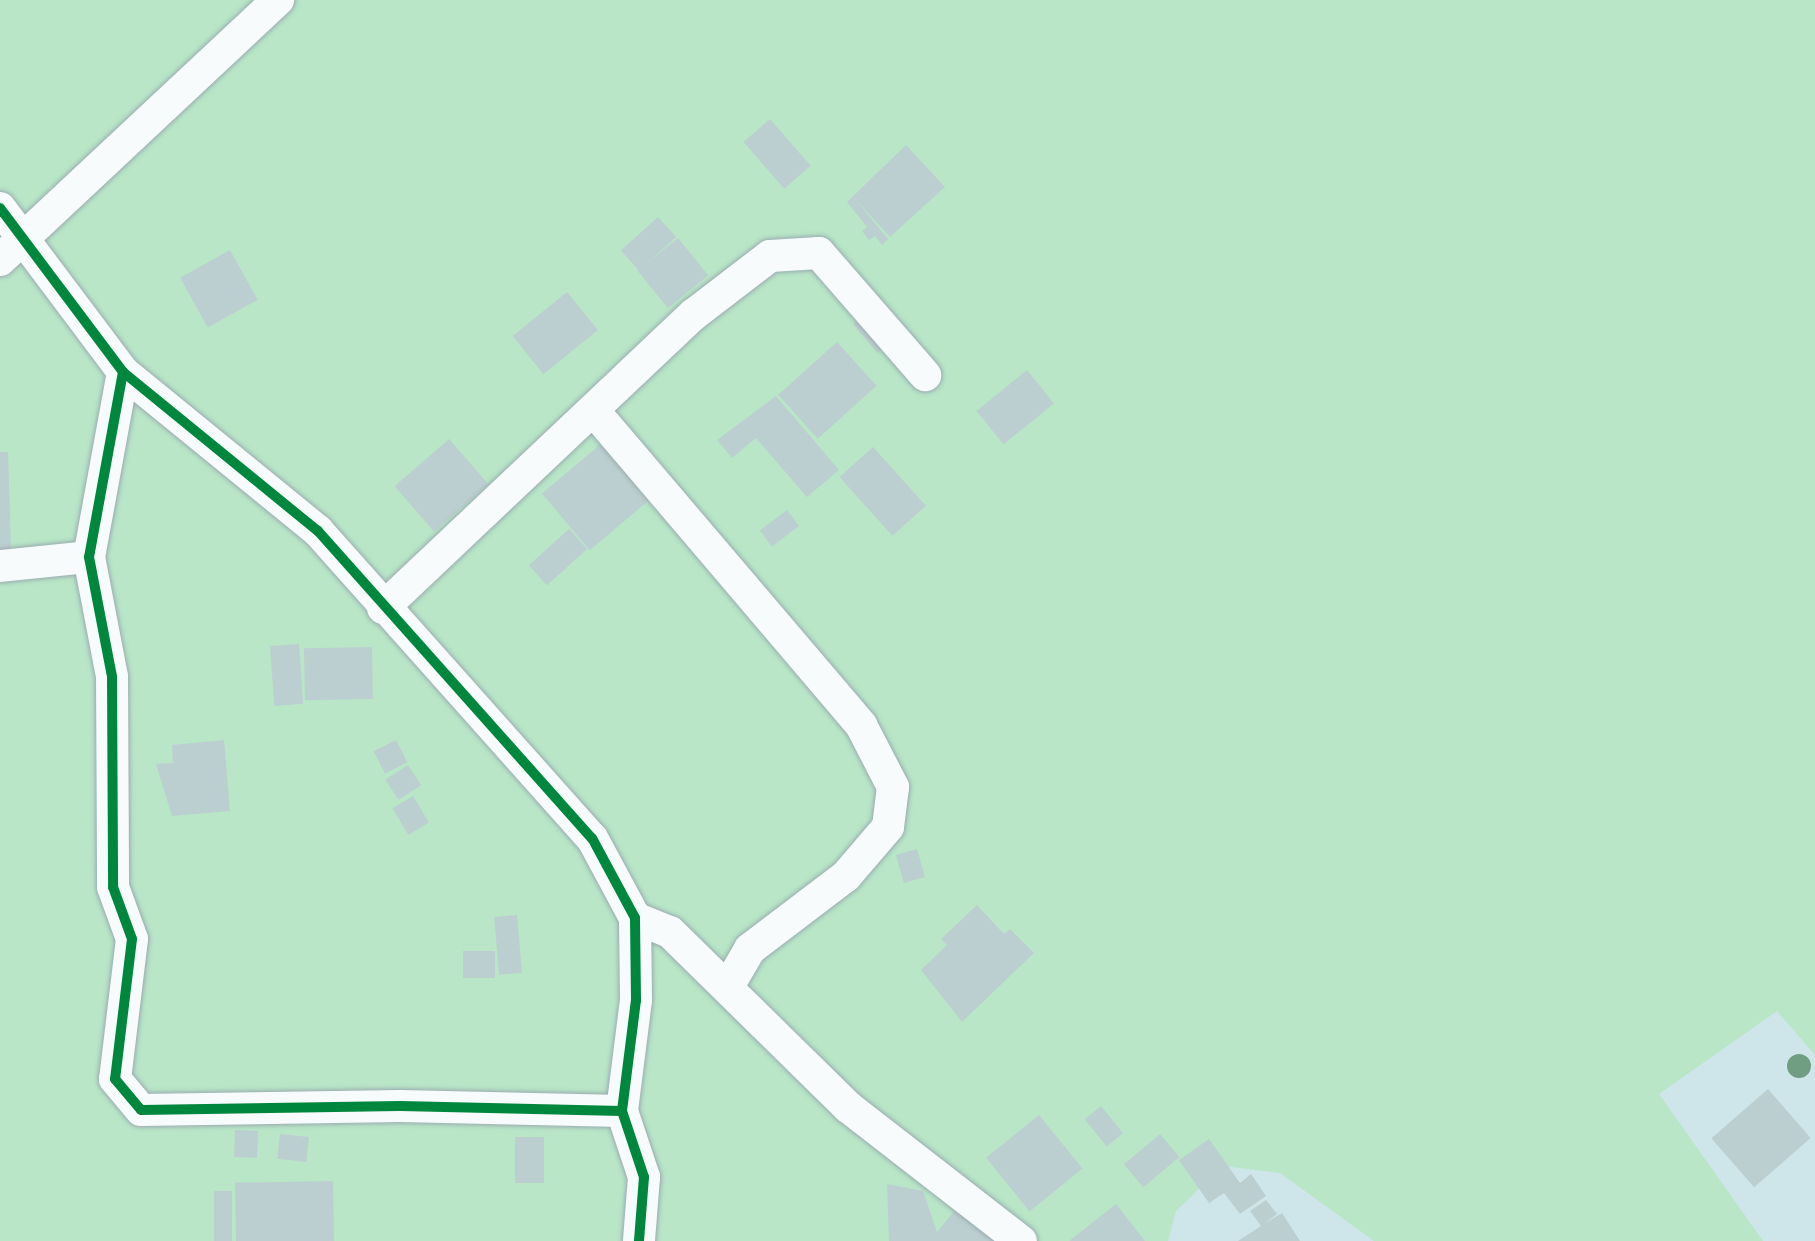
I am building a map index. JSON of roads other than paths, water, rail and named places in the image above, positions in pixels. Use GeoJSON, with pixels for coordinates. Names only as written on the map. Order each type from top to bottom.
{"type":"FeatureCollection","features":[{"type":"Feature","properties":{"kind":"street"},"geometry":{"type":"LineString","coordinates":[[12,250],[278,0]]}},
{"type":"Feature","properties":{"kind":"street"},"geometry":{"type":"LineString","coordinates":[[0,208],[12,250],[123,372],[318,531],[383,608],[592,838],[635,918],[636,1000],[622,1111],[644,1177],[639,1241]]}},
{"type":"Feature","properties":{"kind":"street"},"geometry":{"type":"LineString","coordinates":[[383,608],[693,315],[770,256],[819,253],[925,375]]}},
{"type":"Feature","properties":{"kind":"street"},"geometry":{"type":"LineString","coordinates":[[123,372],[89,557],[112,677],[113,887],[132,939],[115,1079],[141,1110],[400,1106],[622,1111]]}},
{"type":"Feature","properties":{"kind":"street"},"geometry":{"type":"LineString","coordinates":[[593,410],[861,725],[893,787],[888,827],[846,876],[750,949],[729,985]]}},
{"type":"Feature","properties":{"kind":"street"},"geometry":{"type":"LineString","coordinates":[[0,566],[89,557]]}},
{"type":"Feature","properties":{"kind":"street"},"geometry":{"type":"LineString","coordinates":[[635,918],[670,932],[729,985],[848,1107],[1021,1241]]}}]}
